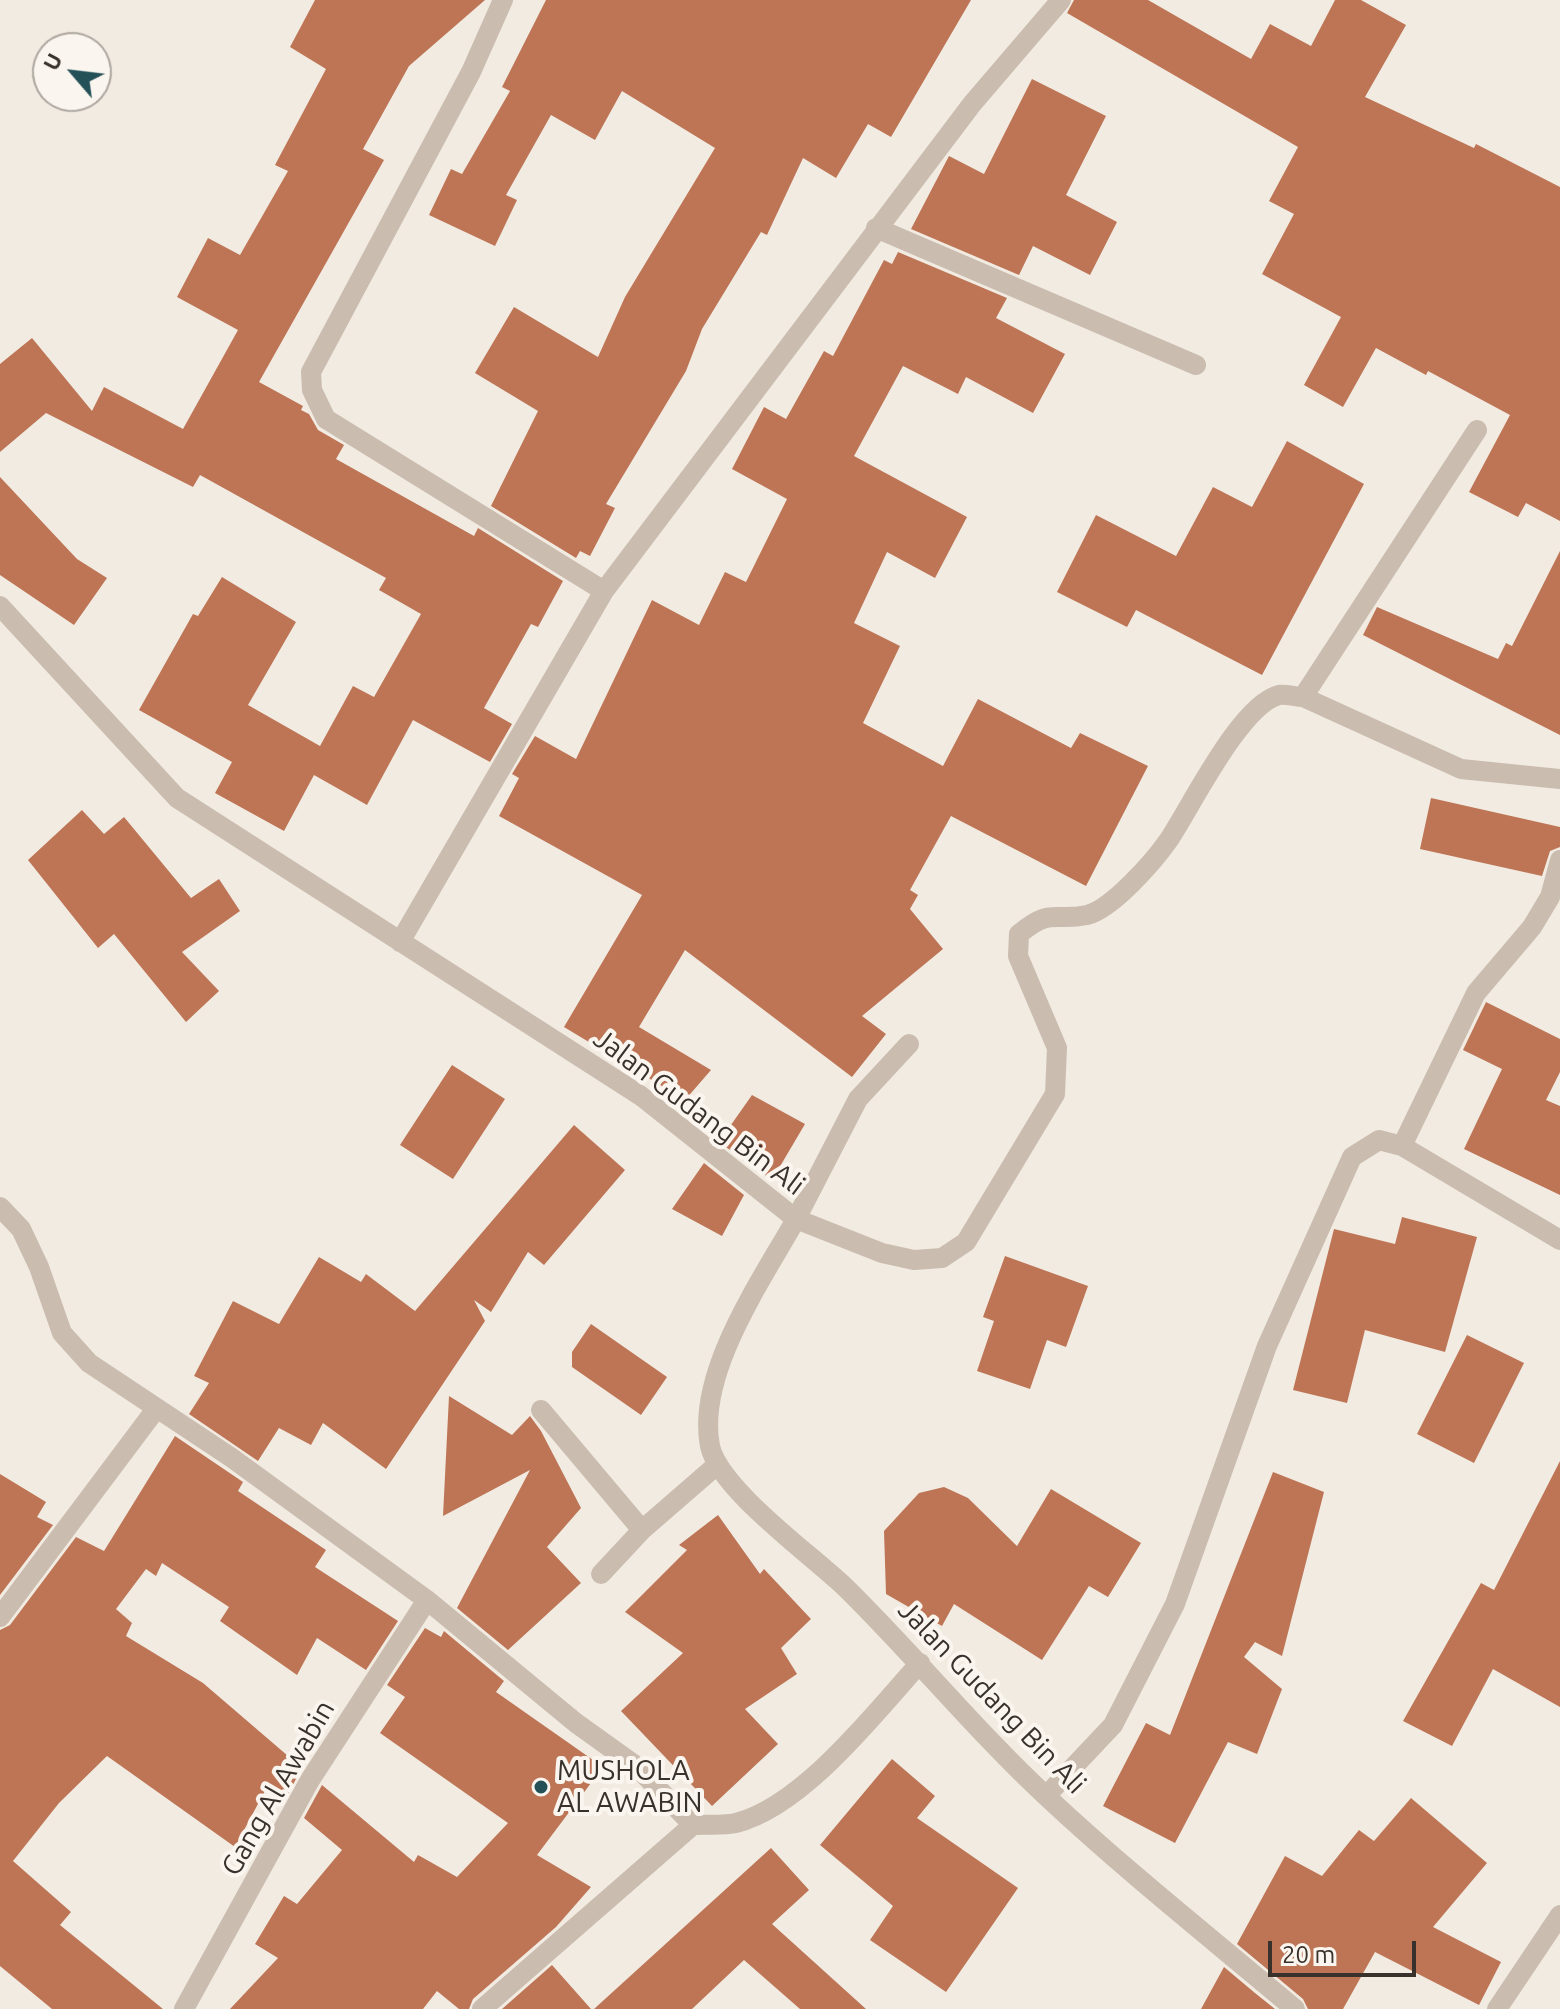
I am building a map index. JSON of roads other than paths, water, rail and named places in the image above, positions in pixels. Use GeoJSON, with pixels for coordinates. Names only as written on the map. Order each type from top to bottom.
{"type":"FeatureCollection","features":[{"type":"Feature","properties":{"kind":"street"},"geometry":{"type":"LineString","coordinates":[[503,0],[471,72],[328,337],[311,372],[312,390],[326,419],[604,591]]}},
{"type":"Feature","properties":{"kind":"street"},"geometry":{"type":"LineString","coordinates":[[400,942],[604,591],[876,228],[972,104],[1061,0]]}},
{"type":"Feature","properties":{"kind":"street"},"geometry":{"type":"LineString","coordinates":[[876,228],[1196,365]]}},
{"type":"Feature","properties":{"kind":"street"},"geometry":{"type":"LineString","coordinates":[[1303,697],[1477,430]]}},
{"type":"Feature","properties":{"kind":"street","name":"Jalan Gudang Bin Ali"},"geometry":{"type":"LineString","coordinates":[[0,606],[177,798],[641,1096],[796,1219],[739,1321],[715,1380],[709,1429],[710,1448],[718,1464],[734,1487],[845,1587],[1046,1796],[1295,2009]]}},
{"type":"Feature","properties":{"kind":"street"},"geometry":{"type":"LineString","coordinates":[[909,1044],[858,1099],[796,1219],[882,1253],[914,1260],[942,1258],[966,1242],[1055,1094],[1057,1048],[1018,956],[1019,934],[1041,916],[1087,915],[1108,906],[1166,843],[1214,765],[1262,705],[1279,695],[1303,697],[1461,769],[1560,779]]}},
{"type":"Feature","properties":{"kind":"street"},"geometry":{"type":"LineString","coordinates":[[1402,1146],[1476,993],[1538,917],[1550,897],[1560,860]]}},
{"type":"Feature","properties":{"kind":"street"},"geometry":{"type":"LineString","coordinates":[[1046,1796],[1113,1725],[1175,1604],[1267,1346],[1352,1157],[1379,1140],[1402,1146],[1560,1240]]}},
{"type":"Feature","properties":{"kind":"street"},"geometry":{"type":"LineString","coordinates":[[0,1207],[27,1241],[62,1333],[89,1363],[232,1458],[427,1600],[576,1723],[636,1766],[693,1825]]}},
{"type":"Feature","properties":{"kind":"street"},"geometry":{"type":"LineString","coordinates":[[0,1617],[156,1409]]}},
{"type":"Feature","properties":{"kind":"street"},"geometry":{"type":"LineString","coordinates":[[541,1410],[642,1530]]}},
{"type":"Feature","properties":{"kind":"street"},"geometry":{"type":"LineString","coordinates":[[601,1574],[642,1530],[718,1464]]}},
{"type":"Feature","properties":{"kind":"street","name":"Gang Al Awabin"},"geometry":{"type":"LineString","coordinates":[[184,2009],[310,1780],[427,1600]]}},
{"type":"Feature","properties":{"kind":"street"},"geometry":{"type":"LineString","coordinates":[[482,2009],[693,1825],[735,1823],[779,1803],[841,1751],[920,1663]]}},
{"type":"Feature","properties":{"kind":"street"},"geometry":{"type":"LineString","coordinates":[[1497,2009],[1560,1915]]}},
{"type":"Feature","properties":{"kind":"place","name":"MUSHOLA AL AWABIN"},"geometry":{"type":"Point","coordinates":[541,1787]}}]}
